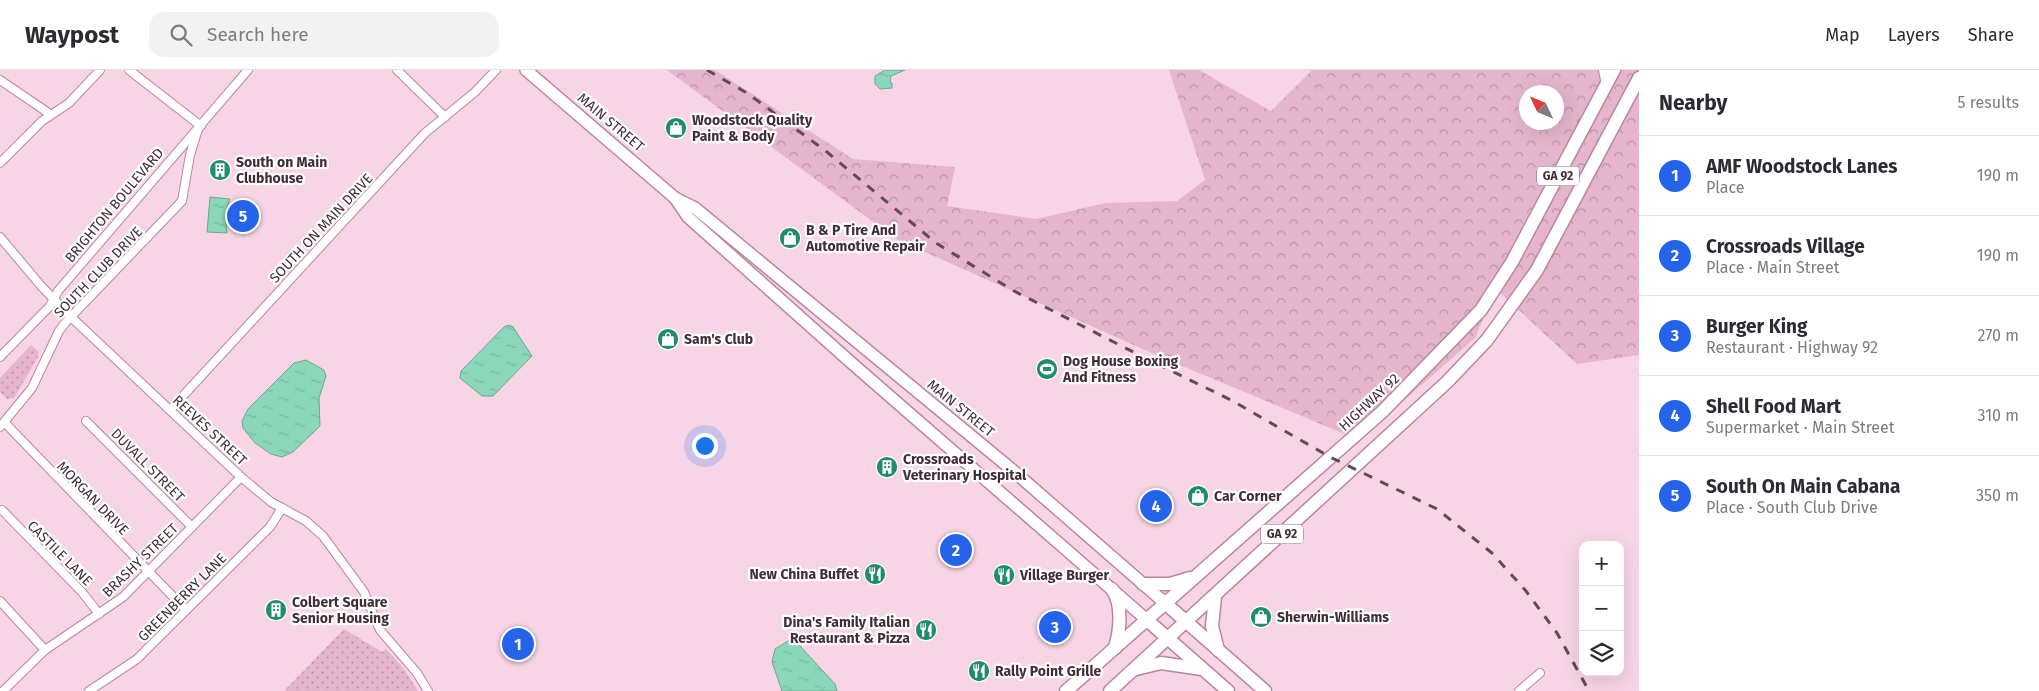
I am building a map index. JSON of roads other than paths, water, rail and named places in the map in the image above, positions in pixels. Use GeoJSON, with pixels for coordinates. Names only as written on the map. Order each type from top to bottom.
{"type":"FeatureCollection","features":[{"type":"Feature","properties":{"kind":"main road","name":"MAIN STREET"},"geometry":{"type":"LineString","coordinates":[[526,70],[675,198],[695,208],[1016,474],[1265,691]]}},
{"type":"Feature","properties":{"kind":"main road","name":"HIGHWAY 92"},"geometry":{"type":"LineString","coordinates":[[1066,691],[1402,394],[1481,310],[1501,281],[1614,70]]}},
{"type":"Feature","properties":{"kind":"main road","name":"GA 92"},"geometry":{"type":"LineString","coordinates":[[1110,691],[1215,597],[1447,382],[1488,340],[1537,270],[1639,78]]}},
{"type":"Feature","properties":{"kind":"main road","name":"MAIN STREET"},"geometry":{"type":"LineString","coordinates":[[675,198],[688,217],[730,255],[1228,691]]}},
{"type":"Feature","properties":{"kind":"main road"},"geometry":{"type":"LineString","coordinates":[[1402,394],[1418,408]]}},
{"type":"Feature","properties":{"kind":"main road"},"geometry":{"type":"LineString","coordinates":[[1143,584],[1170,584],[1199,574]]}},
{"type":"Feature","properties":{"kind":"main road"},"geometry":{"type":"LineString","coordinates":[[1112,589],[1119,612],[1115,648]]}},
{"type":"Feature","properties":{"kind":"main road"},"geometry":{"type":"LineString","coordinates":[[1215,597],[1212,626],[1218,650]]}},
{"type":"Feature","properties":{"kind":"main road"},"geometry":{"type":"LineString","coordinates":[[1133,670],[1162,663],[1185,665],[1204,670]]}},
{"type":"Feature","properties":{"kind":"street"},"geometry":{"type":"LineString","coordinates":[[0,163],[50,114],[69,103],[100,70]]}},
{"type":"Feature","properties":{"kind":"street"},"geometry":{"type":"LineString","coordinates":[[129,70],[199,128]]}},
{"type":"Feature","properties":{"kind":"street","name":"BRIGHTON BOULEVARD"},"geometry":{"type":"LineString","coordinates":[[0,357],[54,300],[58,291],[187,138],[199,128],[248,70]]}},
{"type":"Feature","properties":{"kind":"street"},"geometry":{"type":"LineString","coordinates":[[396,70],[444,117]]}},
{"type":"Feature","properties":{"kind":"street","name":"SOUTH ON MAIN DRIVE"},"geometry":{"type":"LineString","coordinates":[[170,410],[425,133],[484,84],[496,70]]}},
{"type":"Feature","properties":{"kind":"street"},"geometry":{"type":"LineString","coordinates":[[1603,70],[1606,85]]}},
{"type":"Feature","properties":{"kind":"street"},"geometry":{"type":"LineString","coordinates":[[0,80],[50,114]]}},
{"type":"Feature","properties":{"kind":"street","name":"SOUTH CLUB DRIVE"},"geometry":{"type":"LineString","coordinates":[[2,425],[32,388],[59,331],[182,201],[190,156],[199,128]]}},
{"type":"Feature","properties":{"kind":"street","name":"REEVES STREET"},"geometry":{"type":"LineString","coordinates":[[0,237],[71,317],[241,477],[260,494],[306,521],[323,536],[364,592],[380,630],[390,644],[417,673],[428,691]]}},
{"type":"Feature","properties":{"kind":"street","name":"DUVALL STREET"},"geometry":{"type":"LineString","coordinates":[[86,421],[192,527]]}},
{"type":"Feature","properties":{"kind":"street","name":"MORGAN DRIVE"},"geometry":{"type":"LineString","coordinates":[[2,425],[186,610]]}},
{"type":"Feature","properties":{"kind":"street","name":"BRASHY STREET"},"geometry":{"type":"LineString","coordinates":[[2,691],[45,650],[123,597],[241,477]]}},
{"type":"Feature","properties":{"kind":"street","name":"GREENBERRY LANE"},"geometry":{"type":"LineString","coordinates":[[89,691],[137,659],[270,527],[282,508]]}},
{"type":"Feature","properties":{"kind":"street","name":"CASTILE LANE"},"geometry":{"type":"LineString","coordinates":[[2,510],[82,592],[99,614]]}},
{"type":"Feature","properties":{"kind":"street"},"geometry":{"type":"LineString","coordinates":[[0,601],[45,650]]}},
{"type":"Feature","properties":{"kind":"street"},"geometry":{"type":"LineString","coordinates":[[1519,691],[1540,673]]}},
{"type":"Feature","properties":{"kind":"water"},"geometry":{"type":"Polygon","coordinates":[[[885,70],[905,70],[891,76],[890,83],[892,83],[892,88],[880,89],[875,84],[875,76],[885,70]]]}},
{"type":"Feature","properties":{"kind":"water"},"geometry":{"type":"Polygon","coordinates":[[[210,197],[230,199],[227,208],[227,233],[207,232],[210,197]]]}},
{"type":"Feature","properties":{"kind":"water"},"geometry":{"type":"Polygon","coordinates":[[[509,325],[513,327],[532,356],[493,396],[482,396],[460,378],[461,371],[504,327],[509,325]]]}},
{"type":"Feature","properties":{"kind":"water"},"geometry":{"type":"Polygon","coordinates":[[[306,360],[324,370],[326,376],[319,398],[320,426],[293,452],[282,457],[271,454],[255,443],[243,428],[242,421],[248,409],[294,363],[306,360]]]}},
{"type":"Feature","properties":{"kind":"water"},"geometry":{"type":"Polygon","coordinates":[[[788,641],[799,645],[835,684],[837,691],[782,691],[772,662],[775,649],[788,641]]]}},
{"type":"Feature","properties":{"kind":"railway"},"geometry":{"type":"LineString","coordinates":[[707,70],[747,93],[827,152],[936,243],[1014,291],[1231,400],[1330,457],[1437,509],[1492,553],[1526,591],[1557,633],[1589,691]]}},
{"type":"Feature","properties":{"kind":"place","name":"Woodstock Quality Paint & Body"},"geometry":{"type":"Point","coordinates":[676,128]}},
{"type":"Feature","properties":{"kind":"place","name":"South on Main Clubhouse"},"geometry":{"type":"Point","coordinates":[220,170]}},
{"type":"Feature","properties":{"kind":"place","name":"South On Main Cabana"},"geometry":{"type":"Point","coordinates":[243,216]}},
{"type":"Feature","properties":{"kind":"place","name":"B & P Tire And Automotive Repair"},"geometry":{"type":"Point","coordinates":[790,238]}},
{"type":"Feature","properties":{"kind":"place","name":"Sam's Club"},"geometry":{"type":"Point","coordinates":[668,339]}},
{"type":"Feature","properties":{"kind":"place","name":"Dog House Boxing And Fitness"},"geometry":{"type":"Point","coordinates":[1047,369]}},
{"type":"Feature","properties":{"kind":"place","name":"Crossroads Veterinary Hospital"},"geometry":{"type":"Point","coordinates":[887,467]}},
{"type":"Feature","properties":{"kind":"place","name":"Car Corner"},"geometry":{"type":"Point","coordinates":[1198,496]}},
{"type":"Feature","properties":{"kind":"place","name":"Shell Food Mart"},"geometry":{"type":"Point","coordinates":[1156,506]}},
{"type":"Feature","properties":{"kind":"place","name":"Crossroads Village"},"geometry":{"type":"Point","coordinates":[956,550]}},
{"type":"Feature","properties":{"kind":"place","name":"New China Buffet"},"geometry":{"type":"Point","coordinates":[875,574]}},
{"type":"Feature","properties":{"kind":"place","name":"Village Burger"},"geometry":{"type":"Point","coordinates":[1004,575]}},
{"type":"Feature","properties":{"kind":"place","name":"Colbert Square Senior Housing"},"geometry":{"type":"Point","coordinates":[276,610]}},
{"type":"Feature","properties":{"kind":"place","name":"Sherwin-Williams"},"geometry":{"type":"Point","coordinates":[1261,617]}},
{"type":"Feature","properties":{"kind":"place","name":"Burger King"},"geometry":{"type":"Point","coordinates":[1055,627]}},
{"type":"Feature","properties":{"kind":"place","name":"Dina's Family Italian Restaurant & Pizza"},"geometry":{"type":"Point","coordinates":[926,630]}},
{"type":"Feature","properties":{"kind":"place","name":"AMF Woodstock Lanes"},"geometry":{"type":"Point","coordinates":[518,644]}},
{"type":"Feature","properties":{"kind":"place","name":"Rally Point Grille"},"geometry":{"type":"Point","coordinates":[979,671]}}]}
